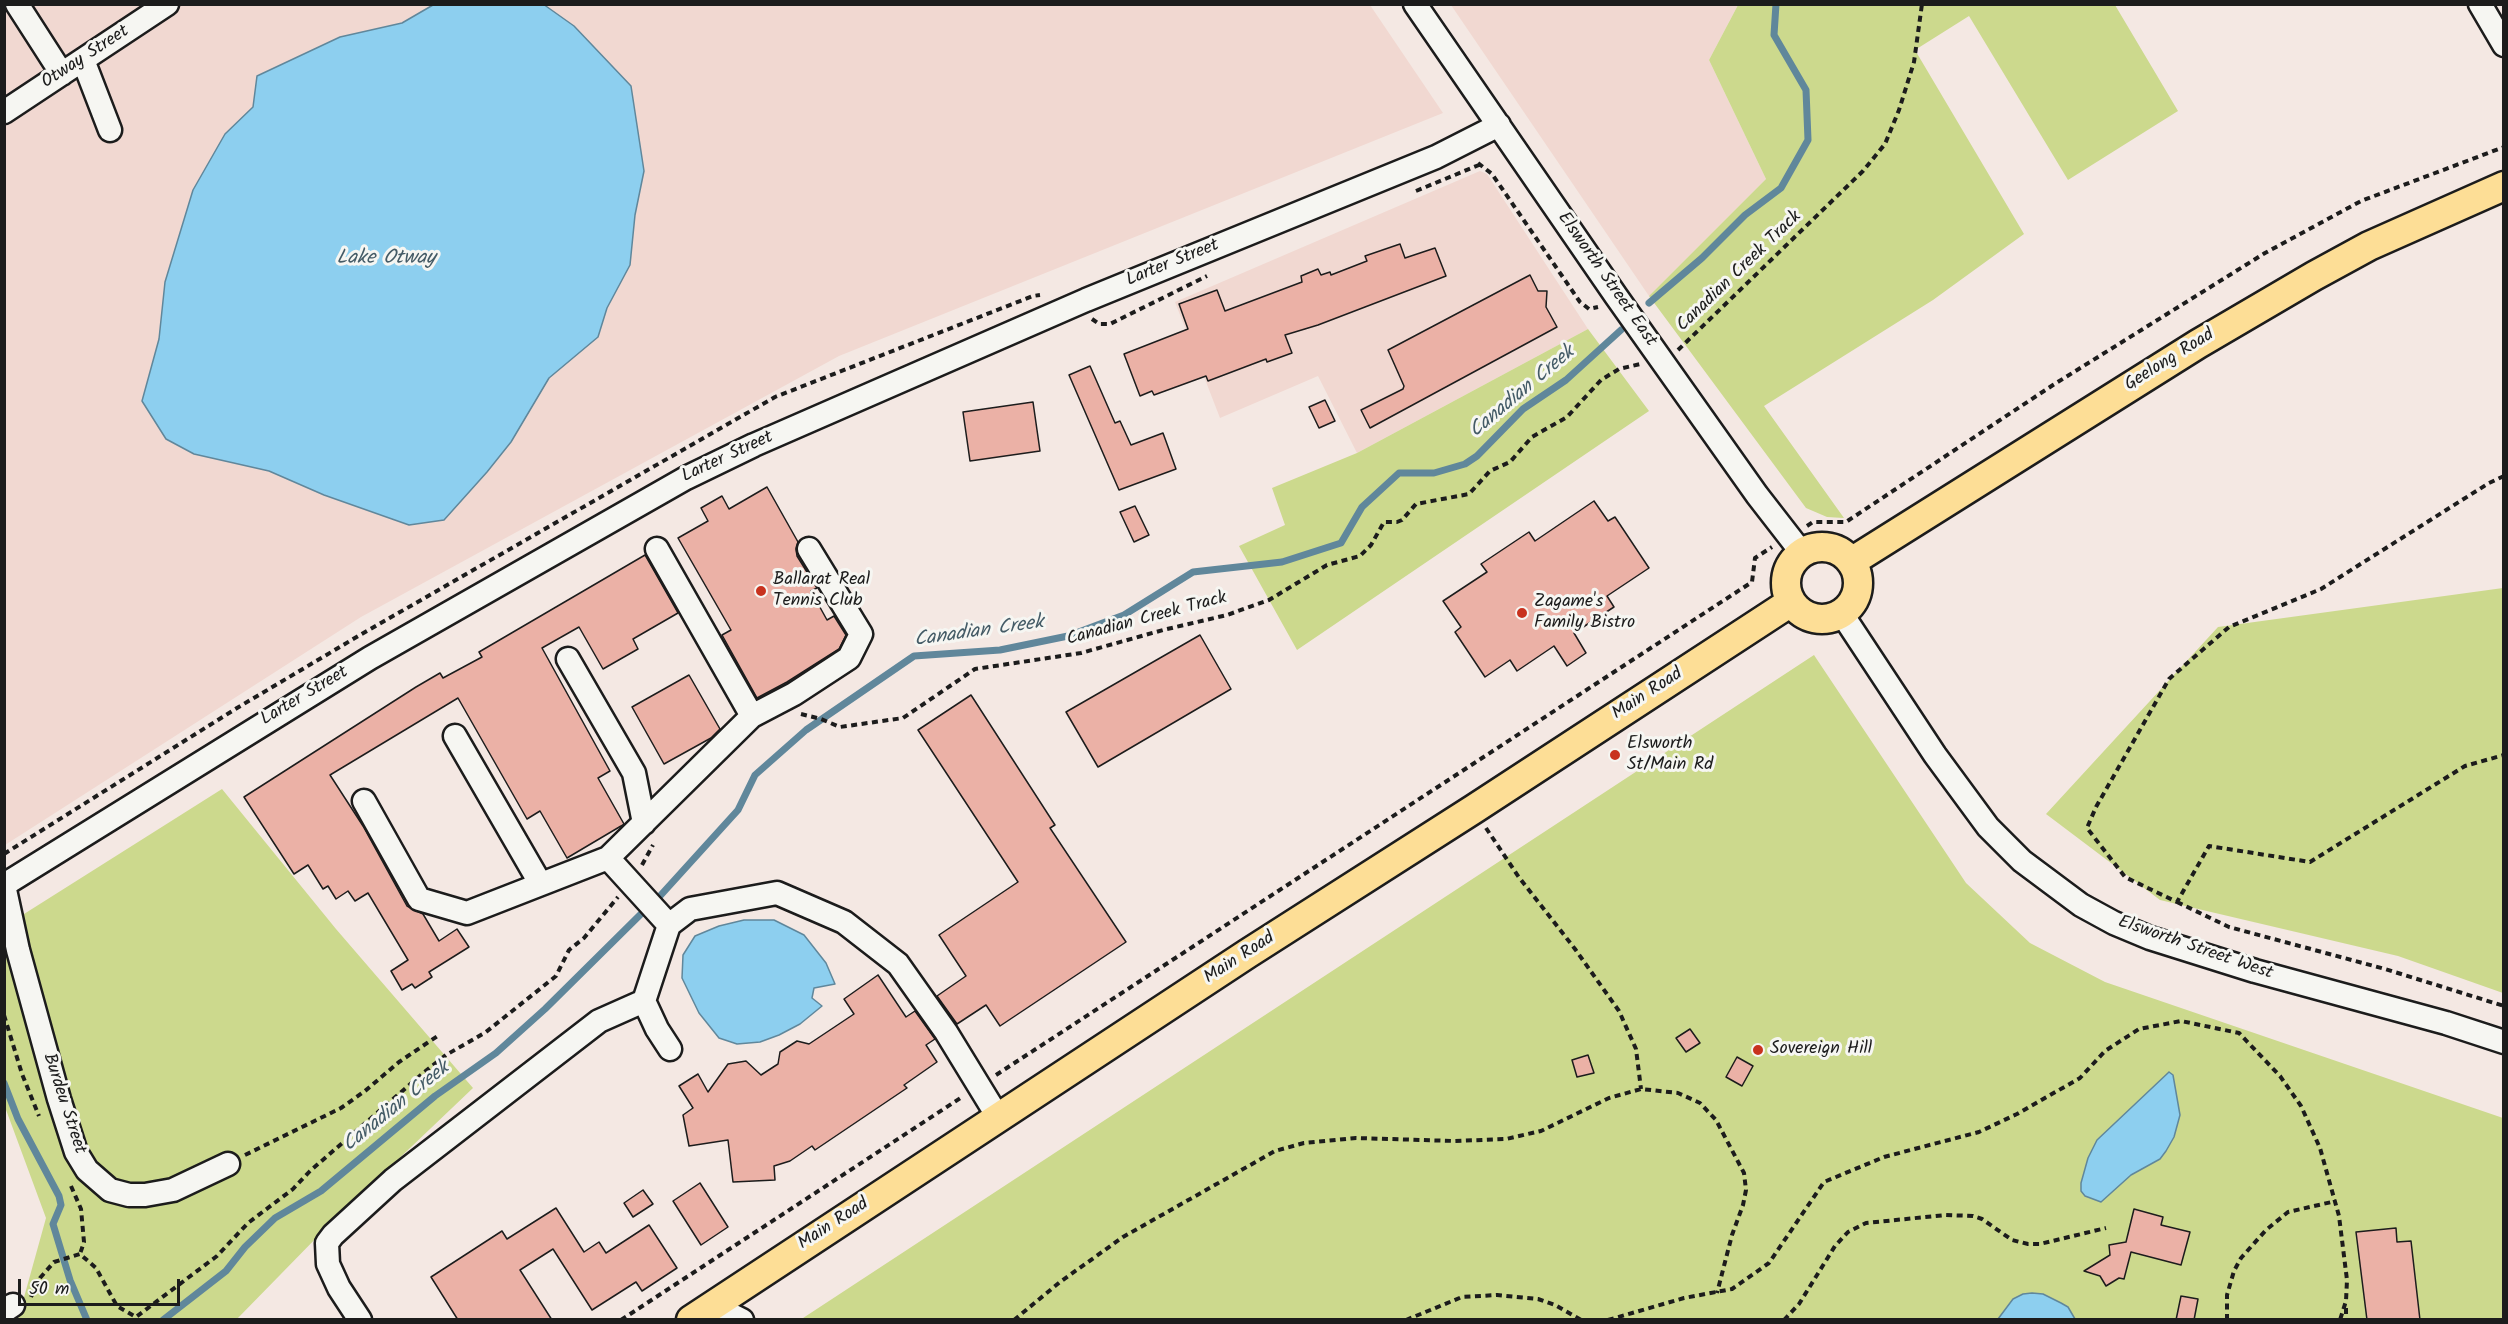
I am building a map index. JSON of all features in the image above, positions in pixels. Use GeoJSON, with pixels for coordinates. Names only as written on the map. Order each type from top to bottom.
{"type":"FeatureCollection","features":[{"type":"Feature","properties":{"kind":"main road","name":"Geelong Road"},"geometry":{"type":"LineString","coordinates":[[1851,562],[2198,344],[2314,276],[2369,246],[2504,186]]}},
{"type":"Feature","properties":{"kind":"main road"},"geometry":{"type":"LineString","coordinates":[[1795,545],[1824,547],[1839,551],[1851,562],[1858,575],[1858,590],[1852,604],[1842,614],[1828,619],[1814,619],[1801,612],[1791,602],[1787,591],[1787,575],[1794,561],[1795,545]]}},
{"type":"Feature","properties":{"kind":"main road","name":"Main Road"},"geometry":{"type":"LineString","coordinates":[[702,1312],[1247,954],[1791,602]]}},
{"type":"Feature","properties":{"kind":"street"},"geometry":{"type":"LineString","coordinates":[[17,4],[62,74]]}},
{"type":"Feature","properties":{"kind":"street","name":"Otway Street"},"geometry":{"type":"LineString","coordinates":[[4,111],[168,4]]}},
{"type":"Feature","properties":{"kind":"street","name":"Elsworth Street East"},"geometry":{"type":"LineString","coordinates":[[1415,4],[1616,296],[1795,545]]}},
{"type":"Feature","properties":{"kind":"street"},"geometry":{"type":"LineString","coordinates":[[2480,4],[2504,45]]}},
{"type":"Feature","properties":{"kind":"street"},"geometry":{"type":"LineString","coordinates":[[83,60],[110,130]]}},
{"type":"Feature","properties":{"kind":"street","name":"Larter Street"},"geometry":{"type":"LineString","coordinates":[[4,885],[370,658],[686,478],[764,440],[1086,300],[1465,144],[1499,125]]}},
{"type":"Feature","properties":{"kind":"street"},"geometry":{"type":"LineString","coordinates":[[657,549],[752,716]]}},
{"type":"Feature","properties":{"kind":"street"},"geometry":{"type":"LineString","coordinates":[[364,801],[419,899],[467,912],[608,858],[652,829],[752,716],[794,693],[849,658],[861,634],[808,549]]}},
{"type":"Feature","properties":{"kind":"street","name":"Elsworth Street West"},"geometry":{"type":"LineString","coordinates":[[1842,614],[1935,755],[1988,827],[2022,861],[2081,904],[2114,923],[2150,938],[2255,971],[2446,1023],[2504,1042]]}},
{"type":"Feature","properties":{"kind":"street"},"geometry":{"type":"LineString","coordinates":[[568,659],[634,773],[652,829]]}},
{"type":"Feature","properties":{"kind":"street"},"geometry":{"type":"LineString","coordinates":[[455,736],[540,883]]}},
{"type":"Feature","properties":{"kind":"street"},"geometry":{"type":"LineString","coordinates":[[608,858],[669,925]]}},
{"type":"Feature","properties":{"kind":"street","name":"Burdeu Street"},"geometry":{"type":"LineString","coordinates":[[4,885],[18,950],[59,1100],[76,1152],[87,1170],[110,1190],[129,1195],[145,1195],[173,1190],[228,1164]]}},
{"type":"Feature","properties":{"kind":"street"},"geometry":{"type":"LineString","coordinates":[[670,1049],[657,1029],[644,1001],[669,925],[690,909],[777,893],[844,922],[898,964],[946,1032],[998,1117]]}},
{"type":"Feature","properties":{"kind":"street"},"geometry":{"type":"LineString","coordinates":[[360,1320],[339,1288],[327,1260],[327,1244],[331,1239],[393,1180],[599,1021],[644,1001]]}},
{"type":"Feature","properties":{"kind":"street"},"geometry":{"type":"LineString","coordinates":[[702,1312],[742,1320]]}},
{"type":"Feature","properties":{"kind":"path","name":"Canadian Creek Track"},"geometry":{"type":"LineString","coordinates":[[800,714],[840,727],[903,718],[975,669],[1081,653],[1227,615],[1269,600],[1327,565],[1360,556],[1371,545],[1384,522],[1402,520],[1416,504],[1469,494],[1490,471],[1510,462],[1532,438],[1567,417],[1601,380],[1619,369],[1660,357],[1685,345],[1863,171],[1885,144],[1899,110],[1914,62],[1922,4]]}},
{"type":"Feature","properties":{"kind":"path"},"geometry":{"type":"LineString","coordinates":[[1465,144],[1479,165],[1492,174],[1580,302],[1592,309],[1616,296]]}},
{"type":"Feature","properties":{"kind":"path"},"geometry":{"type":"LineString","coordinates":[[621,1320],[1752,582],[1755,558],[1795,545],[1812,522],[1846,522],[2017,408],[2265,253],[2361,201],[2504,147]]}},
{"type":"Feature","properties":{"kind":"path"},"geometry":{"type":"LineString","coordinates":[[2504,476],[2489,483],[2321,589],[2229,627],[2169,679],[2096,807],[2087,828],[2125,878],[2229,927],[2385,969],[2504,1006]]}},
{"type":"Feature","properties":{"kind":"path"},"geometry":{"type":"LineString","coordinates":[[2177,902],[2209,846],[2310,862],[2465,766],[2504,755]]}},
{"type":"Feature","properties":{"kind":"path"},"geometry":{"type":"LineString","coordinates":[[1474,809],[1518,876],[1619,1011],[1636,1049],[1641,1089]]}},
{"type":"Feature","properties":{"kind":"path"},"geometry":{"type":"LineString","coordinates":[[15,1307],[58,1261],[80,1254],[96,1268],[117,1306],[136,1317],[217,1256],[248,1223],[293,1189],[310,1171],[422,1074],[446,1056],[486,1032],[556,976],[569,950],[584,938],[630,883],[652,829]]}},
{"type":"Feature","properties":{"kind":"path"},"geometry":{"type":"LineString","coordinates":[[1608,1320],[1684,1298],[1732,1289],[1769,1263],[1824,1182],[1884,1157],[1979,1132],[2017,1114],[2080,1078],[2105,1051],[2139,1029],[2181,1021],[2239,1033],[2280,1076],[2301,1106],[2320,1148],[2336,1201],[2347,1262],[2346,1320]]}},
{"type":"Feature","properties":{"kind":"path"},"geometry":{"type":"LineString","coordinates":[[228,1164],[341,1108],[399,1062],[440,1035]]}},
{"type":"Feature","properties":{"kind":"path"},"geometry":{"type":"LineString","coordinates":[[1014,1320],[1060,1282],[1123,1237],[1275,1151],[1304,1143],[1356,1138],[1455,1142],[1506,1139],[1541,1131],[1609,1098],[1641,1089],[1677,1093],[1700,1103],[1716,1120],[1744,1173],[1746,1190],[1743,1205],[1732,1235],[1717,1293]]}},
{"type":"Feature","properties":{"kind":"path"},"geometry":{"type":"LineString","coordinates":[[2227,1320],[2227,1295],[2234,1271],[2241,1258],[2266,1230],[2288,1212],[2336,1201]]}},
{"type":"Feature","properties":{"kind":"path"},"geometry":{"type":"LineString","coordinates":[[1785,1320],[1799,1304],[1835,1246],[1848,1232],[1866,1223],[1946,1215],[1973,1216],[1990,1223],[2012,1240],[2028,1244],[2040,1244],[2106,1228]]}},
{"type":"Feature","properties":{"kind":"path"},"geometry":{"type":"LineString","coordinates":[[1406,1320],[1462,1297],[1497,1295],[1538,1299],[1555,1305],[1574,1320]]}},
{"type":"Feature","properties":{"kind":"path"},"geometry":{"type":"LineString","coordinates":[[2340,1320],[2346,1301]]}},
{"type":"Feature","properties":{"kind":"path"},"geometry":{"type":"LineString","coordinates":[[1569,1315],[1581,1320]]}},
{"type":"Feature","properties":{"kind":"shaded area"},"geometry":{"type":"Polygon","coordinates":[[[5,5],[1370,5],[1443,113],[839,356],[361,617],[5,845],[5,5]]]}},
{"type":"Feature","properties":{"kind":"shaded area"},"geometry":{"type":"Polygon","coordinates":[[[1451,5],[1738,5],[1709,60],[1766,179],[1649,296],[1451,5]]]}},
{"type":"Feature","properties":{"kind":"shaded area"},"geometry":{"type":"Polygon","coordinates":[[[1480,171],[1487,174],[1588,329],[1357,453],[1318,376],[1220,418],[1175,302],[1480,171]]]}},
{"type":"Feature","properties":{"kind":"green space"},"geometry":{"type":"Polygon","coordinates":[[[1738,5],[2115,5],[2178,111],[2068,180],[1969,16],[1915,50],[2024,234],[1933,300],[1764,406],[1844,518],[1827,517],[1806,508],[1649,296],[1766,179],[1709,60],[1738,5]]]}},
{"type":"Feature","properties":{"kind":"green space"},"geometry":{"type":"Polygon","coordinates":[[[1588,329],[1649,411],[1297,650],[1239,546],[1285,525],[1272,488],[1357,453],[1588,329]]]}},
{"type":"Feature","properties":{"kind":"green space"},"geometry":{"type":"Polygon","coordinates":[[[2503,588],[2503,993],[2398,956],[2160,900],[2046,814],[2218,627],[2503,588]]]}},
{"type":"Feature","properties":{"kind":"green space","name":"Sovereign Hill"},"geometry":{"type":"Polygon","coordinates":[[[1814,655],[1966,883],[2030,943],[2105,982],[2503,1118],[2503,1319],[800,1320],[1814,655]]]}},
{"type":"Feature","properties":{"kind":"green space"},"geometry":{"type":"Polygon","coordinates":[[[222,789],[336,929],[473,1088],[324,1230],[236,1320],[18,1319],[46,1218],[5,1107],[5,926],[222,789]]]}},
{"type":"Feature","properties":{"kind":"water","name":"Lake Otway"},"geometry":{"type":"Polygon","coordinates":[[[543,4],[574,26],[631,86],[644,171],[635,215],[630,265],[607,308],[598,337],[549,378],[511,442],[487,472],[444,520],[409,525],[324,495],[269,471],[194,454],[166,439],[142,401],[159,339],[165,282],[193,190],[225,134],[253,107],[257,76],[340,37],[402,23],[433,5],[543,4]]]}},
{"type":"Feature","properties":{"kind":"water"},"geometry":{"type":"Polygon","coordinates":[[[744,920],[774,920],[804,935],[826,963],[835,984],[814,988],[812,998],[822,1006],[800,1024],[760,1042],[737,1044],[719,1038],[699,1013],[682,978],[683,955],[695,936],[719,926],[744,920]]]}},
{"type":"Feature","properties":{"kind":"water"},"geometry":{"type":"Polygon","coordinates":[[[2169,1072],[2173,1075],[2180,1115],[2174,1137],[2166,1151],[2160,1159],[2131,1175],[2101,1202],[2085,1196],[2081,1191],[2081,1183],[2088,1158],[2097,1140],[2169,1072]]]}},
{"type":"Feature","properties":{"kind":"water"},"geometry":{"type":"Polygon","coordinates":[[[2032,1293],[2043,1294],[2068,1307],[2075,1319],[1998,1319],[2013,1299],[2032,1293]]]}},
{"type":"Feature","properties":{"kind":"building"},"geometry":{"type":"Polygon","coordinates":[[[1400,244],[1405,258],[1435,248],[1446,276],[1318,325],[1285,335],[1292,353],[1267,362],[1266,359],[1208,381],[1206,376],[1154,395],[1152,391],[1140,396],[1124,354],[1188,329],[1179,304],[1217,290],[1225,311],[1302,282],[1301,276],[1318,269],[1321,275],[1330,272],[1331,275],[1367,261],[1365,256],[1400,244]]]}},
{"type":"Feature","properties":{"kind":"building"},"geometry":{"type":"Polygon","coordinates":[[[1530,275],[1538,291],[1547,291],[1546,307],[1557,327],[1370,428],[1361,410],[1403,389],[1404,386],[1388,350],[1530,275]]]}},
{"type":"Feature","properties":{"kind":"building"},"geometry":{"type":"Polygon","coordinates":[[[1090,366],[1115,423],[1120,421],[1131,445],[1163,433],[1176,469],[1119,490],[1069,375],[1090,366]]]}},
{"type":"Feature","properties":{"kind":"building"},"geometry":{"type":"Polygon","coordinates":[[[1325,400],[1335,421],[1319,428],[1309,407],[1325,400]]]}},
{"type":"Feature","properties":{"kind":"building"},"geometry":{"type":"Polygon","coordinates":[[[1033,402],[1040,451],[970,461],[963,412],[1033,402]]]}},
{"type":"Feature","properties":{"kind":"building"},"geometry":{"type":"Polygon","coordinates":[[[767,487],[798,542],[797,556],[817,588],[811,591],[827,620],[834,616],[846,635],[839,649],[757,698],[722,635],[731,630],[678,538],[708,521],[701,508],[722,496],[729,509],[767,487]]]}},
{"type":"Feature","properties":{"kind":"building"},"geometry":{"type":"Polygon","coordinates":[[[1594,501],[1608,521],[1615,517],[1649,568],[1607,596],[1614,607],[1574,633],[1586,653],[1567,666],[1554,646],[1517,671],[1510,660],[1485,677],[1455,632],[1461,627],[1443,601],[1487,572],[1481,564],[1529,532],[1535,541],[1594,501]]]}},
{"type":"Feature","properties":{"kind":"building"},"geometry":{"type":"Polygon","coordinates":[[[1135,506],[1149,535],[1134,542],[1120,512],[1135,506]]]}},
{"type":"Feature","properties":{"kind":"building"},"geometry":{"type":"Polygon","coordinates":[[[645,555],[678,613],[633,639],[638,649],[603,669],[579,627],[542,648],[610,771],[598,778],[624,824],[567,858],[540,811],[527,819],[458,698],[330,775],[363,826],[407,906],[423,914],[439,941],[457,929],[469,947],[429,972],[432,977],[415,988],[412,984],[402,990],[391,971],[408,960],[368,893],[355,901],[348,891],[336,899],[328,886],[323,889],[308,865],[294,874],[244,797],[416,687],[440,673],[443,678],[482,657],[479,652],[645,555]]]}},
{"type":"Feature","properties":{"kind":"building"},"geometry":{"type":"Polygon","coordinates":[[[1200,635],[1231,689],[1098,767],[1066,712],[1200,635]]]}},
{"type":"Feature","properties":{"kind":"building"},"geometry":{"type":"Polygon","coordinates":[[[689,675],[720,729],[711,738],[664,764],[632,707],[689,675]]]}},
{"type":"Feature","properties":{"kind":"building"},"geometry":{"type":"Polygon","coordinates":[[[971,695],[1055,825],[1050,828],[1126,942],[1000,1026],[986,1005],[957,1024],[937,996],[966,976],[939,935],[1018,882],[918,730],[971,695]]]}},
{"type":"Feature","properties":{"kind":"building"},"geometry":{"type":"Polygon","coordinates":[[[878,975],[906,1017],[915,1011],[935,1039],[926,1045],[937,1062],[904,1085],[907,1088],[815,1150],[812,1146],[790,1161],[774,1166],[775,1180],[733,1182],[728,1140],[689,1146],[683,1115],[693,1108],[679,1086],[698,1074],[708,1092],[728,1064],[746,1061],[761,1075],[778,1064],[780,1052],[797,1041],[809,1044],[854,1014],[844,999],[878,975]]]}},
{"type":"Feature","properties":{"kind":"building"},"geometry":{"type":"Polygon","coordinates":[[[1690,1029],[1700,1043],[1686,1052],[1676,1038],[1690,1029]]]}},
{"type":"Feature","properties":{"kind":"building"},"geometry":{"type":"Polygon","coordinates":[[[1588,1055],[1594,1073],[1577,1077],[1572,1060],[1588,1055]]]}},
{"type":"Feature","properties":{"kind":"building"},"geometry":{"type":"Polygon","coordinates":[[[1737,1057],[1753,1066],[1742,1086],[1726,1077],[1737,1057]]]}},
{"type":"Feature","properties":{"kind":"building"},"geometry":{"type":"Polygon","coordinates":[[[700,1183],[728,1227],[701,1245],[673,1201],[700,1183]]]}},
{"type":"Feature","properties":{"kind":"building"},"geometry":{"type":"Polygon","coordinates":[[[643,1190],[653,1204],[633,1217],[624,1203],[643,1190]]]}},
{"type":"Feature","properties":{"kind":"building"},"geometry":{"type":"Polygon","coordinates":[[[556,1208],[584,1252],[599,1242],[606,1253],[649,1225],[677,1268],[642,1291],[636,1282],[592,1310],[553,1249],[520,1270],[552,1320],[458,1320],[431,1277],[502,1231],[507,1239],[556,1208]]]}},
{"type":"Feature","properties":{"kind":"building"},"geometry":{"type":"Polygon","coordinates":[[[2134,1209],[2163,1217],[2161,1225],[2190,1232],[2181,1265],[2131,1252],[2124,1279],[2119,1278],[2106,1286],[2100,1276],[2084,1271],[2110,1255],[2109,1245],[2126,1242],[2134,1209]]]}},
{"type":"Feature","properties":{"kind":"building"},"geometry":{"type":"Polygon","coordinates":[[[2396,1228],[2397,1242],[2411,1241],[2420,1320],[2367,1320],[2356,1232],[2396,1228]]]}},
{"type":"Feature","properties":{"kind":"building"},"geometry":{"type":"Polygon","coordinates":[[[2181,1296],[2198,1299],[2194,1320],[2176,1320],[2181,1296]]]}},
{"type":"Feature","properties":{"kind":"waterway","name":"Canadian Creek"},"geometry":{"type":"LineString","coordinates":[[1649,303],[1702,258],[1745,215],[1781,188],[1808,140],[1806,90],[1774,35],[1776,4]]}},
{"type":"Feature","properties":{"kind":"waterway","name":"Canadian Creek"},"geometry":{"type":"LineString","coordinates":[[660,896],[738,810],[755,775],[806,730],[914,656],[1000,650],[1068,636],[1124,615],[1193,572],[1282,562],[1341,543],[1362,507],[1399,473],[1434,473],[1465,464],[1477,456],[1523,409],[1566,380],[1621,330]]}},
{"type":"Feature","properties":{"kind":"waterway","name":"Canadian Creek"},"geometry":{"type":"LineString","coordinates":[[163,1320],[226,1271],[245,1247],[275,1218],[321,1191],[435,1096],[496,1053],[545,1009],[643,912]]}},
{"type":"Feature","properties":{"kind":"waterway"},"geometry":{"type":"LineString","coordinates":[[4,1083],[18,1119],[59,1196],[61,1205],[53,1224],[70,1280],[87,1320]]}},
{"type":"Feature","properties":{"kind":"place","name":"Ballarat Real Tennis Club"},"geometry":{"type":"Point","coordinates":[761,591]}},
{"type":"Feature","properties":{"kind":"place","name":"Zagame's Family Bistro"},"geometry":{"type":"Point","coordinates":[1522,613]}},
{"type":"Feature","properties":{"kind":"place","name":"Elsworth St/Main Rd"},"geometry":{"type":"Point","coordinates":[1615,755]}},
{"type":"Feature","properties":{"kind":"place","name":"Sovereign Hill"},"geometry":{"type":"Point","coordinates":[1758,1050]}}]}
